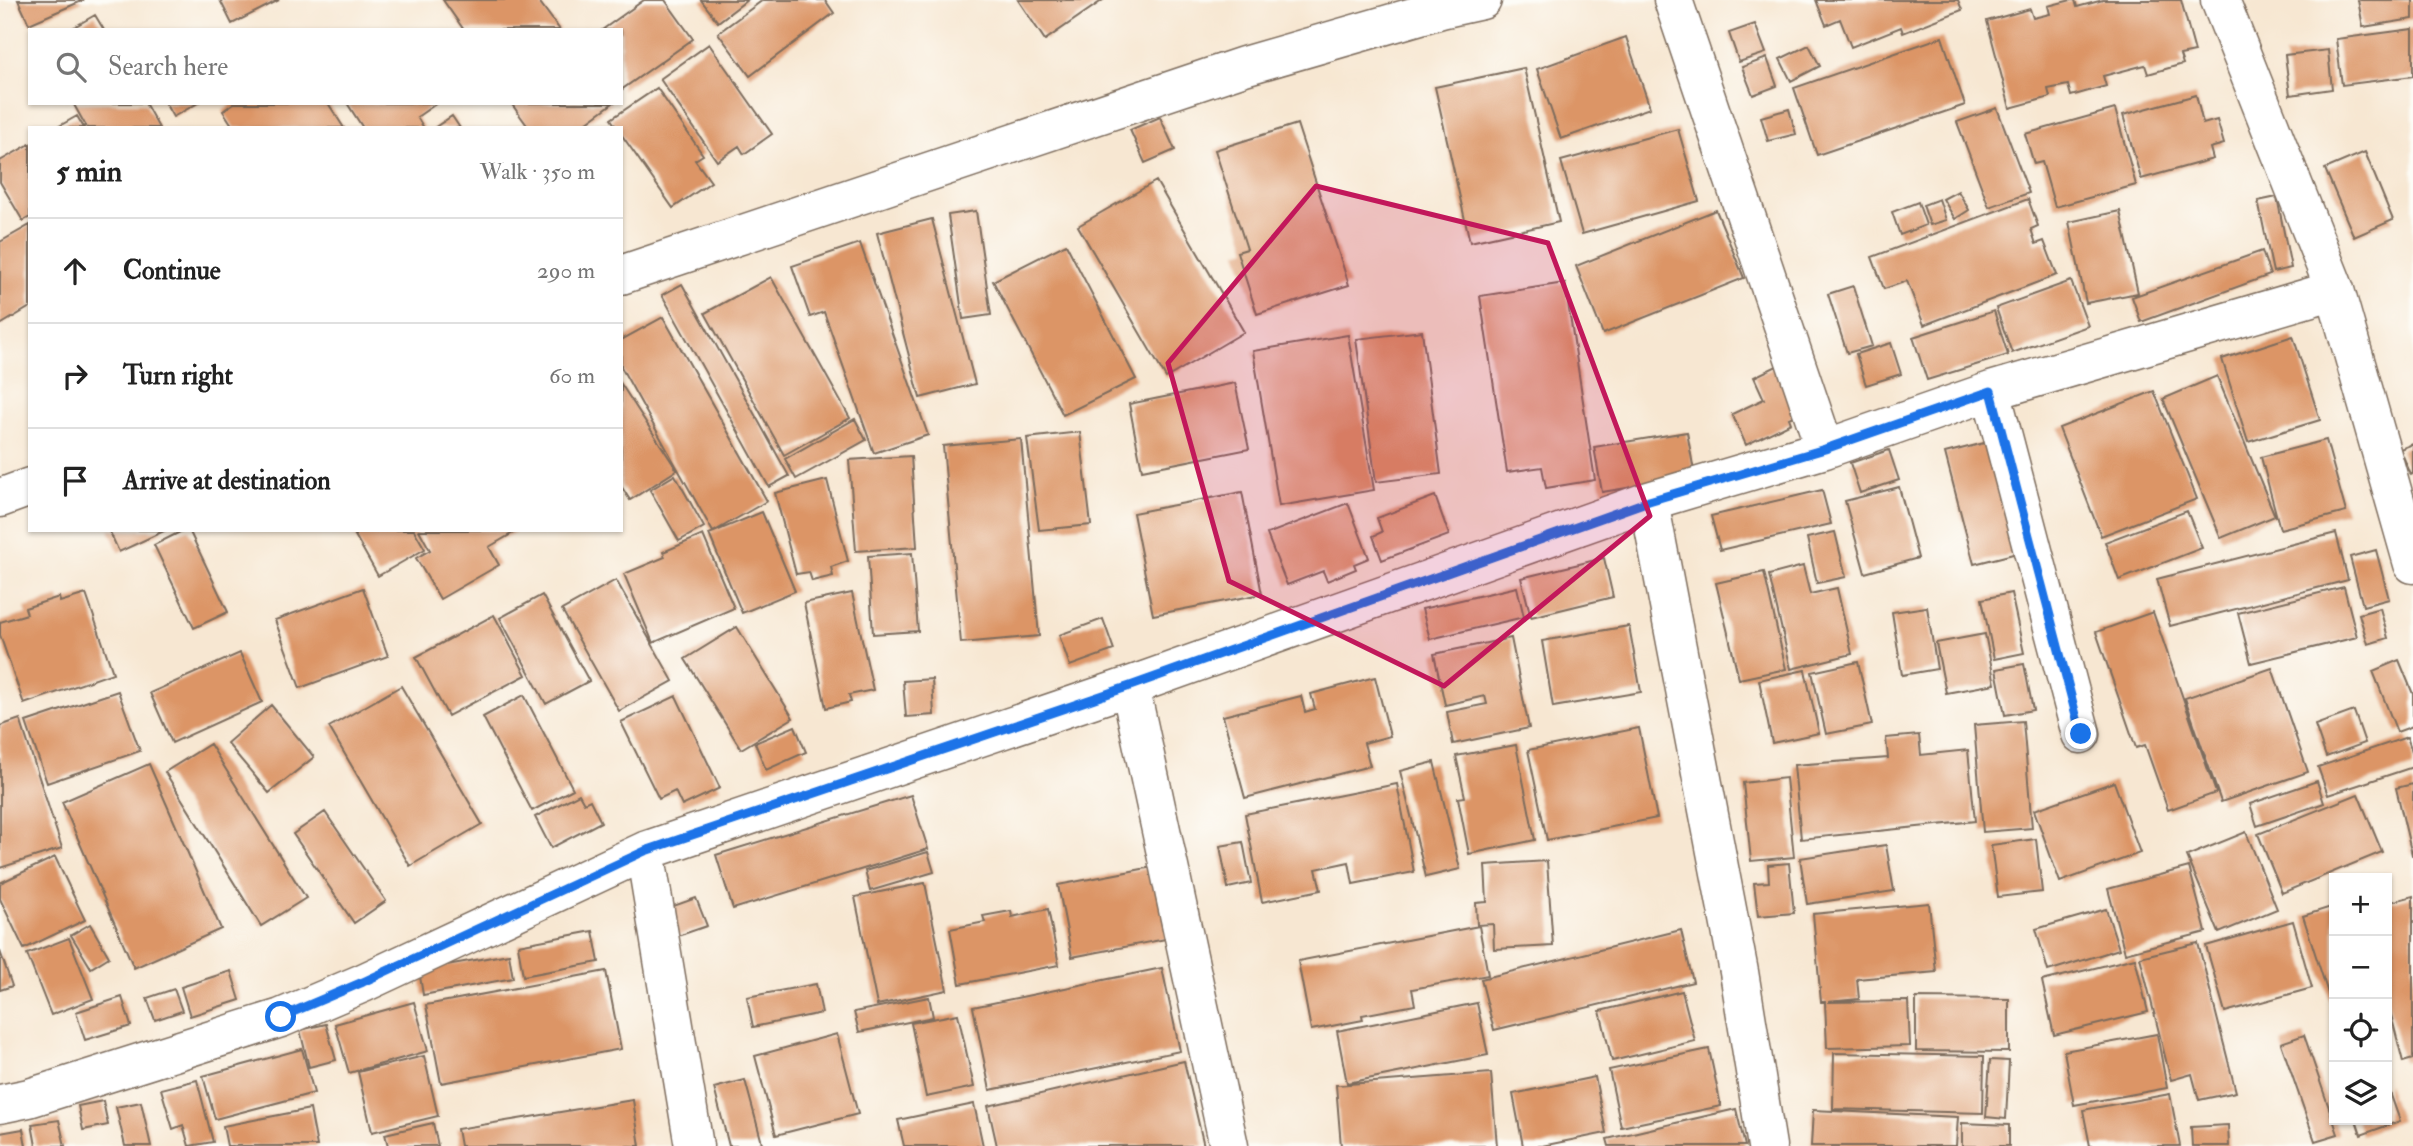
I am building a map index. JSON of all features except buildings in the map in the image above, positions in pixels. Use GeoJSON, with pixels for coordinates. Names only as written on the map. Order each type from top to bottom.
{"type":"FeatureCollection","features":[{"type":"Feature","properties":{"kind":"street"},"geometry":{"type":"LineString","coordinates":[[623,274],[1244,66],[1441,9],[1482,0]]}},
{"type":"Feature","properties":{"kind":"street"},"geometry":{"type":"LineString","coordinates":[[1673,0],[1825,449]]}},
{"type":"Feature","properties":{"kind":"street"},"geometry":{"type":"LineString","coordinates":[[2220,0],[2335,290],[2413,564]]}},
{"type":"Feature","properties":{"kind":"street"},"geometry":{"type":"LineString","coordinates":[[0,1104],[29,1098],[281,1017],[375,977],[645,851],[1130,686],[1649,501],[1825,449],[1991,391],[2335,290]]}},
{"type":"Feature","properties":{"kind":"street"},"geometry":{"type":"LineString","coordinates":[[1991,391],[2081,734]]}},
{"type":"Feature","properties":{"kind":"street"},"geometry":{"type":"LineString","coordinates":[[0,498],[28,488]]}},
{"type":"Feature","properties":{"kind":"street"},"geometry":{"type":"LineString","coordinates":[[1649,501],[1736,959],[1767,1146]]}},
{"type":"Feature","properties":{"kind":"street"},"geometry":{"type":"LineString","coordinates":[[1130,686],[1229,1146]]}},
{"type":"Feature","properties":{"kind":"street"},"geometry":{"type":"LineString","coordinates":[[645,851],[694,1146]]}},
{"type":"Feature","properties":{"kind":"highlighted area"},"geometry":{"type":"Polygon","coordinates":[[[1316,186],[1548,243],[1650,516],[1444,686],[1229,581],[1168,363],[1316,186]]]}},
{"type":"Feature","properties":{"kind":"route"},"geometry":{"type":"LineString","coordinates":[[281,1017],[363,982],[645,851],[1130,686],[1649,501],[1825,449],[1991,391],[2081,734]]}}]}
